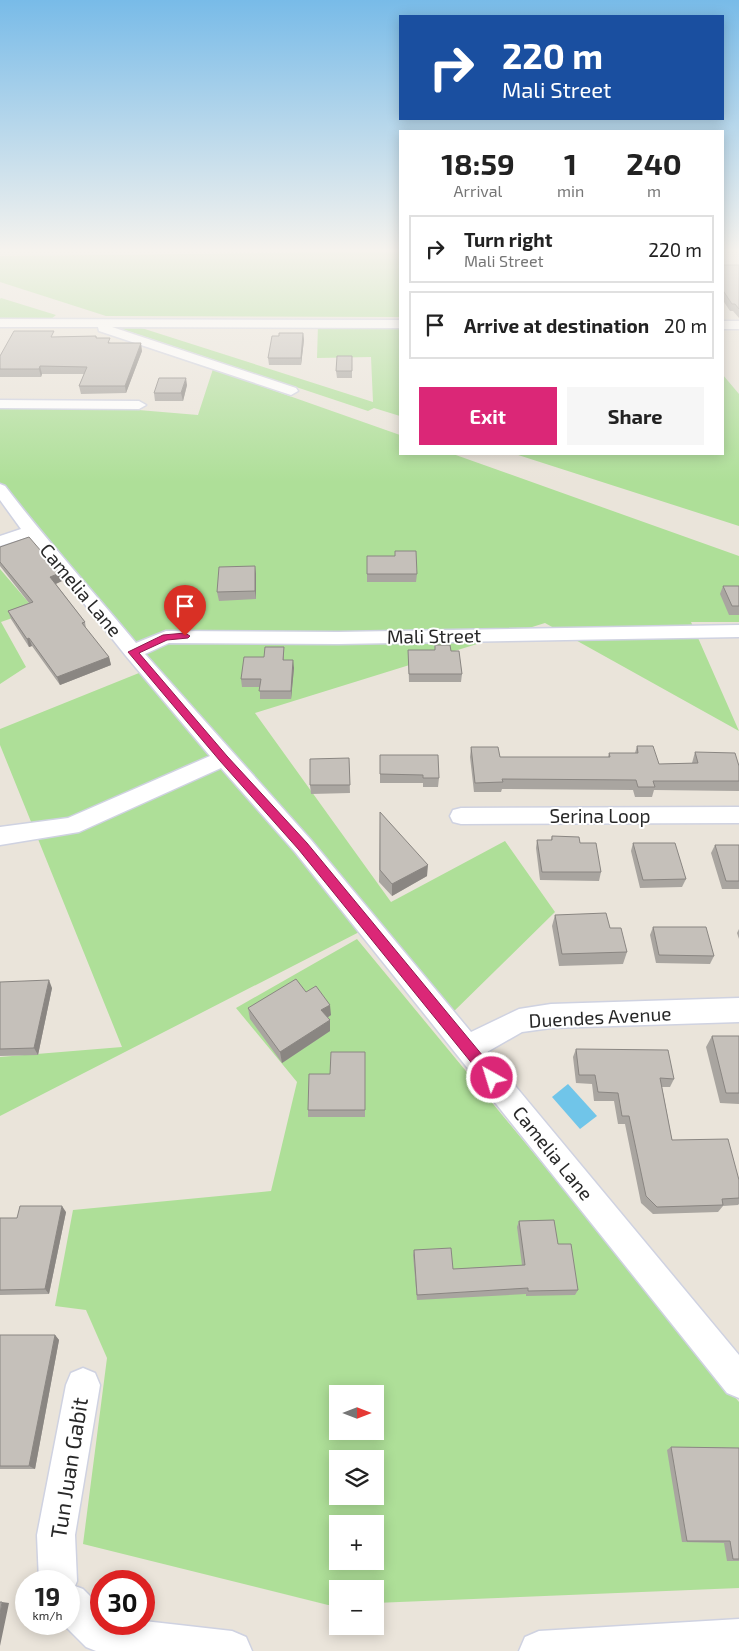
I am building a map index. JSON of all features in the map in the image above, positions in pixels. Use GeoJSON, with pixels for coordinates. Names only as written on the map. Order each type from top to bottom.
{"type":"FeatureCollection","features":[{"type":"Feature","properties":{"kind":"street"},"geometry":{"type":"LineString","coordinates":[[104,328],[291,391]]}},
{"type":"Feature","properties":{"kind":"street"},"geometry":{"type":"LineString","coordinates":[[0,404],[139,405]]}},
{"type":"Feature","properties":{"kind":"street","name":"Camelia Lane"},"geometry":{"type":"LineString","coordinates":[[0,489],[31,531],[65,568],[133,652],[303,846],[739,1381]]}},
{"type":"Feature","properties":{"kind":"street"},"geometry":{"type":"LineString","coordinates":[[0,541],[31,531]]}},
{"type":"Feature","properties":{"kind":"street","name":"Mali Street"},"geometry":{"type":"LineString","coordinates":[[133,652],[166,637],[338,638],[739,631]]}},
{"type":"Feature","properties":{"kind":"street"},"geometry":{"type":"LineString","coordinates":[[0,836],[71,826],[224,758]]}},
{"type":"Feature","properties":{"kind":"street","name":"Serina Loop"},"geometry":{"type":"LineString","coordinates":[[461,816],[739,815]]}},
{"type":"Feature","properties":{"kind":"street","name":"Duendes Avenue"},"geometry":{"type":"LineString","coordinates":[[468,1049],[490,1035],[519,1021],[543,1018],[739,1010]]}},
{"type":"Feature","properties":{"kind":"street","name":"Tun Juan Gabit"},"geometry":{"type":"LineString","coordinates":[[58,1570],[56,1535],[83,1385]]}},
{"type":"Feature","properties":{"kind":"street"},"geometry":{"type":"LineString","coordinates":[[80,1614],[100,1633],[232,1651]]}},
{"type":"Feature","properties":{"kind":"street"},"geometry":{"type":"LineString","coordinates":[[539,1651],[739,1639]]}},
{"type":"Feature","properties":{"kind":"green space"},"geometry":{"type":"Polygon","coordinates":[[[119,328],[142,328],[373,402],[371,357],[317,358],[318,328],[399,328],[399,416],[374,408],[368,411],[119,328]]]}},
{"type":"Feature","properties":{"kind":"green space"},"geometry":{"type":"Polygon","coordinates":[[[213,369],[399,435],[399,455],[456,455],[739,556],[739,622],[691,622],[739,731],[545,623],[255,713],[391,902],[505,841],[555,912],[445,1020],[367,928],[0,1116],[0,1057],[122,1047],[0,745],[0,729],[139,673],[133,652],[0,489],[0,404],[67,404],[198,415],[213,369]]]}},
{"type":"Feature","properties":{"kind":"green space"},"geometry":{"type":"Polygon","coordinates":[[[724,376],[739,394],[739,526],[518,455],[724,455],[724,376]]]}},
{"type":"Feature","properties":{"kind":"green space"},"geometry":{"type":"Polygon","coordinates":[[[0,569],[35,610],[1,622],[26,667],[0,684],[0,569]]]}},
{"type":"Feature","properties":{"kind":"green space"},"geometry":{"type":"Polygon","coordinates":[[[357,939],[739,1402],[739,1588],[384,1603],[384,1580],[329,1580],[328,1605],[83,1544],[107,1358],[86,1310],[55,1306],[73,1210],[271,1191],[297,1082],[236,1008],[357,939]]]}},
{"type":"Feature","properties":{"kind":"water"},"geometry":{"type":"Polygon","coordinates":[[[568,1084],[597,1116],[580,1129],[552,1097],[568,1084]]]}},
{"type":"Feature","properties":{"kind":"building"},"geometry":{"type":"Polygon","coordinates":[[[14,331],[54,331],[51,337],[96,336],[96,338],[110,338],[108,343],[141,343],[125,386],[79,386],[87,367],[40,366],[39,369],[0,369],[0,356],[14,331]]]}},
{"type":"Feature","properties":{"kind":"building"},"geometry":{"type":"Polygon","coordinates":[[[279,333],[303,333],[301,358],[268,358],[272,336],[279,336],[279,333]]]}},
{"type":"Feature","properties":{"kind":"building"},"geometry":{"type":"Polygon","coordinates":[[[337,356],[352,356],[352,371],[336,371],[337,356]]]}},
{"type":"Feature","properties":{"kind":"building"},"geometry":{"type":"Polygon","coordinates":[[[159,378],[186,378],[181,393],[154,393],[159,378]]]}},
{"type":"Feature","properties":{"kind":"building"},"geometry":{"type":"Polygon","coordinates":[[[29,537],[60,573],[50,577],[85,622],[82,623],[109,657],[57,677],[8,611],[33,602],[0,562],[0,547],[29,537]]]}},
{"type":"Feature","properties":{"kind":"building"},"geometry":{"type":"Polygon","coordinates":[[[395,551],[416,551],[417,574],[367,574],[367,556],[395,556],[395,551]]]}},
{"type":"Feature","properties":{"kind":"building"},"geometry":{"type":"Polygon","coordinates":[[[255,566],[255,591],[217,592],[219,567],[255,566]]]}},
{"type":"Feature","properties":{"kind":"building"},"geometry":{"type":"Polygon","coordinates":[[[723,586],[739,586],[739,606],[732,606],[723,586]]]}},
{"type":"Feature","properties":{"kind":"building"},"geometry":{"type":"Polygon","coordinates":[[[435,645],[450,645],[451,651],[459,651],[462,674],[409,674],[408,650],[435,650],[435,645]]]}},
{"type":"Feature","properties":{"kind":"building"},"geometry":{"type":"Polygon","coordinates":[[[265,647],[284,647],[283,660],[293,660],[291,691],[259,691],[261,679],[241,679],[244,657],[264,657],[265,647]]]}},
{"type":"Feature","properties":{"kind":"building"},"geometry":{"type":"Polygon","coordinates":[[[637,746],[653,746],[659,764],[698,763],[695,752],[735,753],[739,766],[739,781],[653,781],[655,787],[638,787],[636,780],[502,779],[503,782],[475,783],[471,747],[498,747],[500,757],[610,757],[609,753],[638,753],[637,746]]]}},
{"type":"Feature","properties":{"kind":"building"},"geometry":{"type":"Polygon","coordinates":[[[380,755],[438,755],[439,778],[423,778],[423,775],[380,774],[380,755]]]}},
{"type":"Feature","properties":{"kind":"building"},"geometry":{"type":"Polygon","coordinates":[[[349,758],[350,785],[310,785],[310,759],[349,758]]]}},
{"type":"Feature","properties":{"kind":"building"},"geometry":{"type":"Polygon","coordinates":[[[380,812],[428,865],[392,884],[380,870],[380,812]]]}},
{"type":"Feature","properties":{"kind":"building"},"geometry":{"type":"Polygon","coordinates":[[[552,836],[579,837],[580,843],[596,843],[601,872],[542,872],[537,840],[552,840],[552,836]]]}},
{"type":"Feature","properties":{"kind":"building"},"geometry":{"type":"Polygon","coordinates":[[[633,843],[675,843],[686,879],[643,880],[633,843]]]}},
{"type":"Feature","properties":{"kind":"building"},"geometry":{"type":"Polygon","coordinates":[[[715,845],[739,845],[739,881],[726,881],[715,845]]]}},
{"type":"Feature","properties":{"kind":"building"},"geometry":{"type":"Polygon","coordinates":[[[606,913],[610,928],[621,928],[627,952],[562,954],[555,915],[606,913]]]}},
{"type":"Feature","properties":{"kind":"building"},"geometry":{"type":"Polygon","coordinates":[[[653,927],[706,927],[714,956],[659,955],[653,927]]]}},
{"type":"Feature","properties":{"kind":"building"},"geometry":{"type":"Polygon","coordinates":[[[296,979],[306,992],[316,986],[330,1005],[321,1010],[330,1020],[280,1052],[248,1008],[296,979]]]}},
{"type":"Feature","properties":{"kind":"building"},"geometry":{"type":"Polygon","coordinates":[[[49,980],[34,1048],[0,1049],[0,982],[49,980]]]}},
{"type":"Feature","properties":{"kind":"building"},"geometry":{"type":"Polygon","coordinates":[[[712,1036],[739,1036],[739,1093],[726,1093],[712,1036]]]}},
{"type":"Feature","properties":{"kind":"building"},"geometry":{"type":"Polygon","coordinates":[[[576,1049],[668,1050],[674,1079],[660,1078],[672,1140],[728,1139],[739,1180],[739,1198],[722,1199],[723,1205],[657,1207],[646,1196],[629,1116],[622,1116],[618,1093],[598,1092],[595,1075],[579,1075],[576,1049]]]}},
{"type":"Feature","properties":{"kind":"building"},"geometry":{"type":"Polygon","coordinates":[[[331,1052],[365,1052],[365,1110],[308,1110],[309,1074],[330,1074],[331,1052]]]}},
{"type":"Feature","properties":{"kind":"building"},"geometry":{"type":"Polygon","coordinates":[[[20,1206],[62,1206],[45,1289],[0,1290],[0,1218],[17,1218],[20,1206]]]}},
{"type":"Feature","properties":{"kind":"building"},"geometry":{"type":"Polygon","coordinates":[[[554,1220],[558,1244],[571,1244],[578,1290],[528,1291],[528,1288],[417,1295],[414,1250],[451,1248],[453,1269],[525,1265],[519,1221],[554,1220]]]}},
{"type":"Feature","properties":{"kind":"building"},"geometry":{"type":"Polygon","coordinates":[[[0,1335],[55,1335],[29,1466],[0,1466],[0,1335]]]}},
{"type":"Feature","properties":{"kind":"building"},"geometry":{"type":"Polygon","coordinates":[[[671,1447],[739,1448],[739,1559],[733,1559],[730,1541],[687,1541],[671,1447]]]}},
{"type":"Feature","properties":{"kind":"route"},"geometry":{"type":"LineString","coordinates":[[185,636],[166,637],[133,652],[303,846],[492,1078]]}}]}
